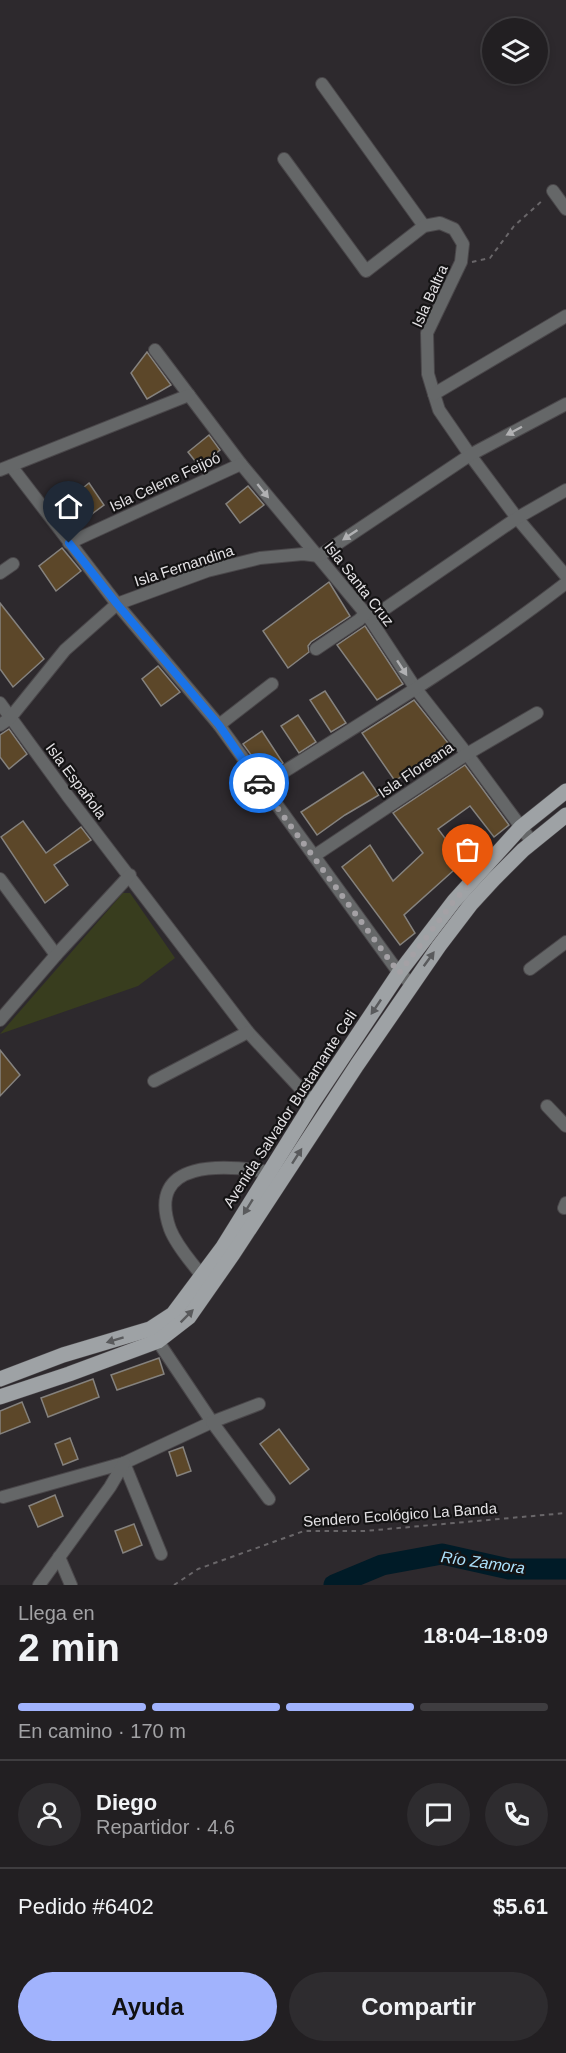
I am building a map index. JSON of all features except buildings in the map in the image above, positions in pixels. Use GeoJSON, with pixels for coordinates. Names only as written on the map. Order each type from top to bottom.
{"type":"FeatureCollection","features":[{"type":"Feature","properties":{"kind":"main road","name":"Avenida Salvador Bustamante Celi"},"geometry":{"type":"LineString","coordinates":[[0,1397],[69,1374],[189,1317],[275,1176],[313,1102],[399,973],[454,901],[521,827],[566,791]]}},
{"type":"Feature","properties":{"kind":"main road","name":"Avenida Salvador Bustamante Celi"},"geometry":{"type":"LineString","coordinates":[[0,1379],[63,1355],[154,1335],[173,1314],[223,1247],[471,904],[532,842],[565,816]]}},
{"type":"Feature","properties":{"kind":"main road"},"geometry":{"type":"LineString","coordinates":[[63,1355],[69,1374]]}},
{"type":"Feature","properties":{"kind":"street"},"geometry":{"type":"LineString","coordinates":[[284,159],[366,271],[424,226],[322,84]]}},
{"type":"Feature","properties":{"kind":"street"},"geometry":{"type":"LineString","coordinates":[[553,191],[566,209]]}},
{"type":"Feature","properties":{"kind":"street","name":"Isla Baltra"},"geometry":{"type":"LineString","coordinates":[[424,226],[440,223],[454,228],[463,244],[461,262],[427,333],[428,374],[439,410],[517,518],[566,576]]}},
{"type":"Feature","properties":{"kind":"street"},"geometry":{"type":"LineString","coordinates":[[434,394],[566,316]]}},
{"type":"Feature","properties":{"kind":"street","name":"Isla Santa Cruz"},"geometry":{"type":"LineString","coordinates":[[155,350],[241,464],[367,616],[416,689],[532,842]]}},
{"type":"Feature","properties":{"kind":"street"},"geometry":{"type":"LineString","coordinates":[[189,395],[6,468],[219,725],[261,786],[399,973],[412,984]]}},
{"type":"Feature","properties":{"kind":"street"},"geometry":{"type":"LineString","coordinates":[[319,556],[470,455],[566,404]]}},
{"type":"Feature","properties":{"kind":"street","name":"Isla Celene Feijoó"},"geometry":{"type":"LineString","coordinates":[[69,543],[241,464]]}},
{"type":"Feature","properties":{"kind":"street"},"geometry":{"type":"LineString","coordinates":[[316,649],[517,518],[566,490]]}},
{"type":"Feature","properties":{"kind":"street","name":"Isla Fernandina"},"geometry":{"type":"LineString","coordinates":[[5,721],[65,650],[117,604],[207,571],[260,558],[303,554],[319,556]]}},
{"type":"Feature","properties":{"kind":"street"},"geometry":{"type":"LineString","coordinates":[[0,573],[13,564]]}},
{"type":"Feature","properties":{"kind":"street"},"geometry":{"type":"LineString","coordinates":[[261,786],[416,689],[519,619],[566,583]]}},
{"type":"Feature","properties":{"kind":"street"},"geometry":{"type":"LineString","coordinates":[[219,725],[272,684]]}},
{"type":"Feature","properties":{"kind":"street","name":"Isla Española"},"geometry":{"type":"LineString","coordinates":[[0,704],[5,721],[130,875],[248,1032],[313,1102]]}},
{"type":"Feature","properties":{"kind":"street","name":"Isla Floreana"},"geometry":{"type":"LineString","coordinates":[[314,856],[467,754],[537,713]]}},
{"type":"Feature","properties":{"kind":"street"},"geometry":{"type":"LineString","coordinates":[[553,802],[565,816]]}},
{"type":"Feature","properties":{"kind":"street"},"geometry":{"type":"LineString","coordinates":[[0,1020],[130,875]]}},
{"type":"Feature","properties":{"kind":"street"},"geometry":{"type":"LineString","coordinates":[[0,879],[56,955]]}},
{"type":"Feature","properties":{"kind":"street"},"geometry":{"type":"LineString","coordinates":[[530,969],[564,947]]}},
{"type":"Feature","properties":{"kind":"street"},"geometry":{"type":"LineString","coordinates":[[154,1081],[248,1032]]}},
{"type":"Feature","properties":{"kind":"street"},"geometry":{"type":"LineString","coordinates":[[547,1106],[566,1126]]}},
{"type":"Feature","properties":{"kind":"street"},"geometry":{"type":"LineString","coordinates":[[201,1275],[180,1248],[171,1230],[166,1210],[168,1194],[177,1178],[197,1169],[226,1167],[275,1176]]}},
{"type":"Feature","properties":{"kind":"street"},"geometry":{"type":"LineString","coordinates":[[154,1335],[212,1422],[269,1499]]}},
{"type":"Feature","properties":{"kind":"street"},"geometry":{"type":"LineString","coordinates":[[3,1497],[124,1463],[212,1422],[259,1404]]}},
{"type":"Feature","properties":{"kind":"street"},"geometry":{"type":"LineString","coordinates":[[124,1463],[161,1554]]}},
{"type":"Feature","properties":{"kind":"street"},"geometry":{"type":"LineString","coordinates":[[39,1585],[110,1487],[124,1463]]}},
{"type":"Feature","properties":{"kind":"street"},"geometry":{"type":"LineString","coordinates":[[59,1557],[71,1585]]}},
{"type":"Feature","properties":{"kind":"path"},"geometry":{"type":"LineString","coordinates":[[461,262],[474,263],[490,258],[514,226],[553,191]]}},
{"type":"Feature","properties":{"kind":"path","name":"Sendero Ecológico La Banda"},"geometry":{"type":"LineString","coordinates":[[174,1585],[198,1569],[304,1531],[365,1531],[566,1512]]}},
{"type":"Feature","properties":{"kind":"green space"},"geometry":{"type":"Polygon","coordinates":[[[123,893],[130,893],[175,958],[138,986],[0,1034],[123,893]]]}},
{"type":"Feature","properties":{"kind":"waterway","name":"Río Zamora"},"geometry":{"type":"LineString","coordinates":[[334,1585],[382,1565],[442,1554],[509,1569],[566,1569]]}},
{"type":"Feature","properties":{"kind":"way so far"},"geometry":{"type":"LineString","coordinates":[[259,783],[399,973],[468,886]]}},
{"type":"Feature","properties":{"kind":"route"},"geometry":{"type":"LineString","coordinates":[[69,543],[219,725],[259,783]]}}]}
